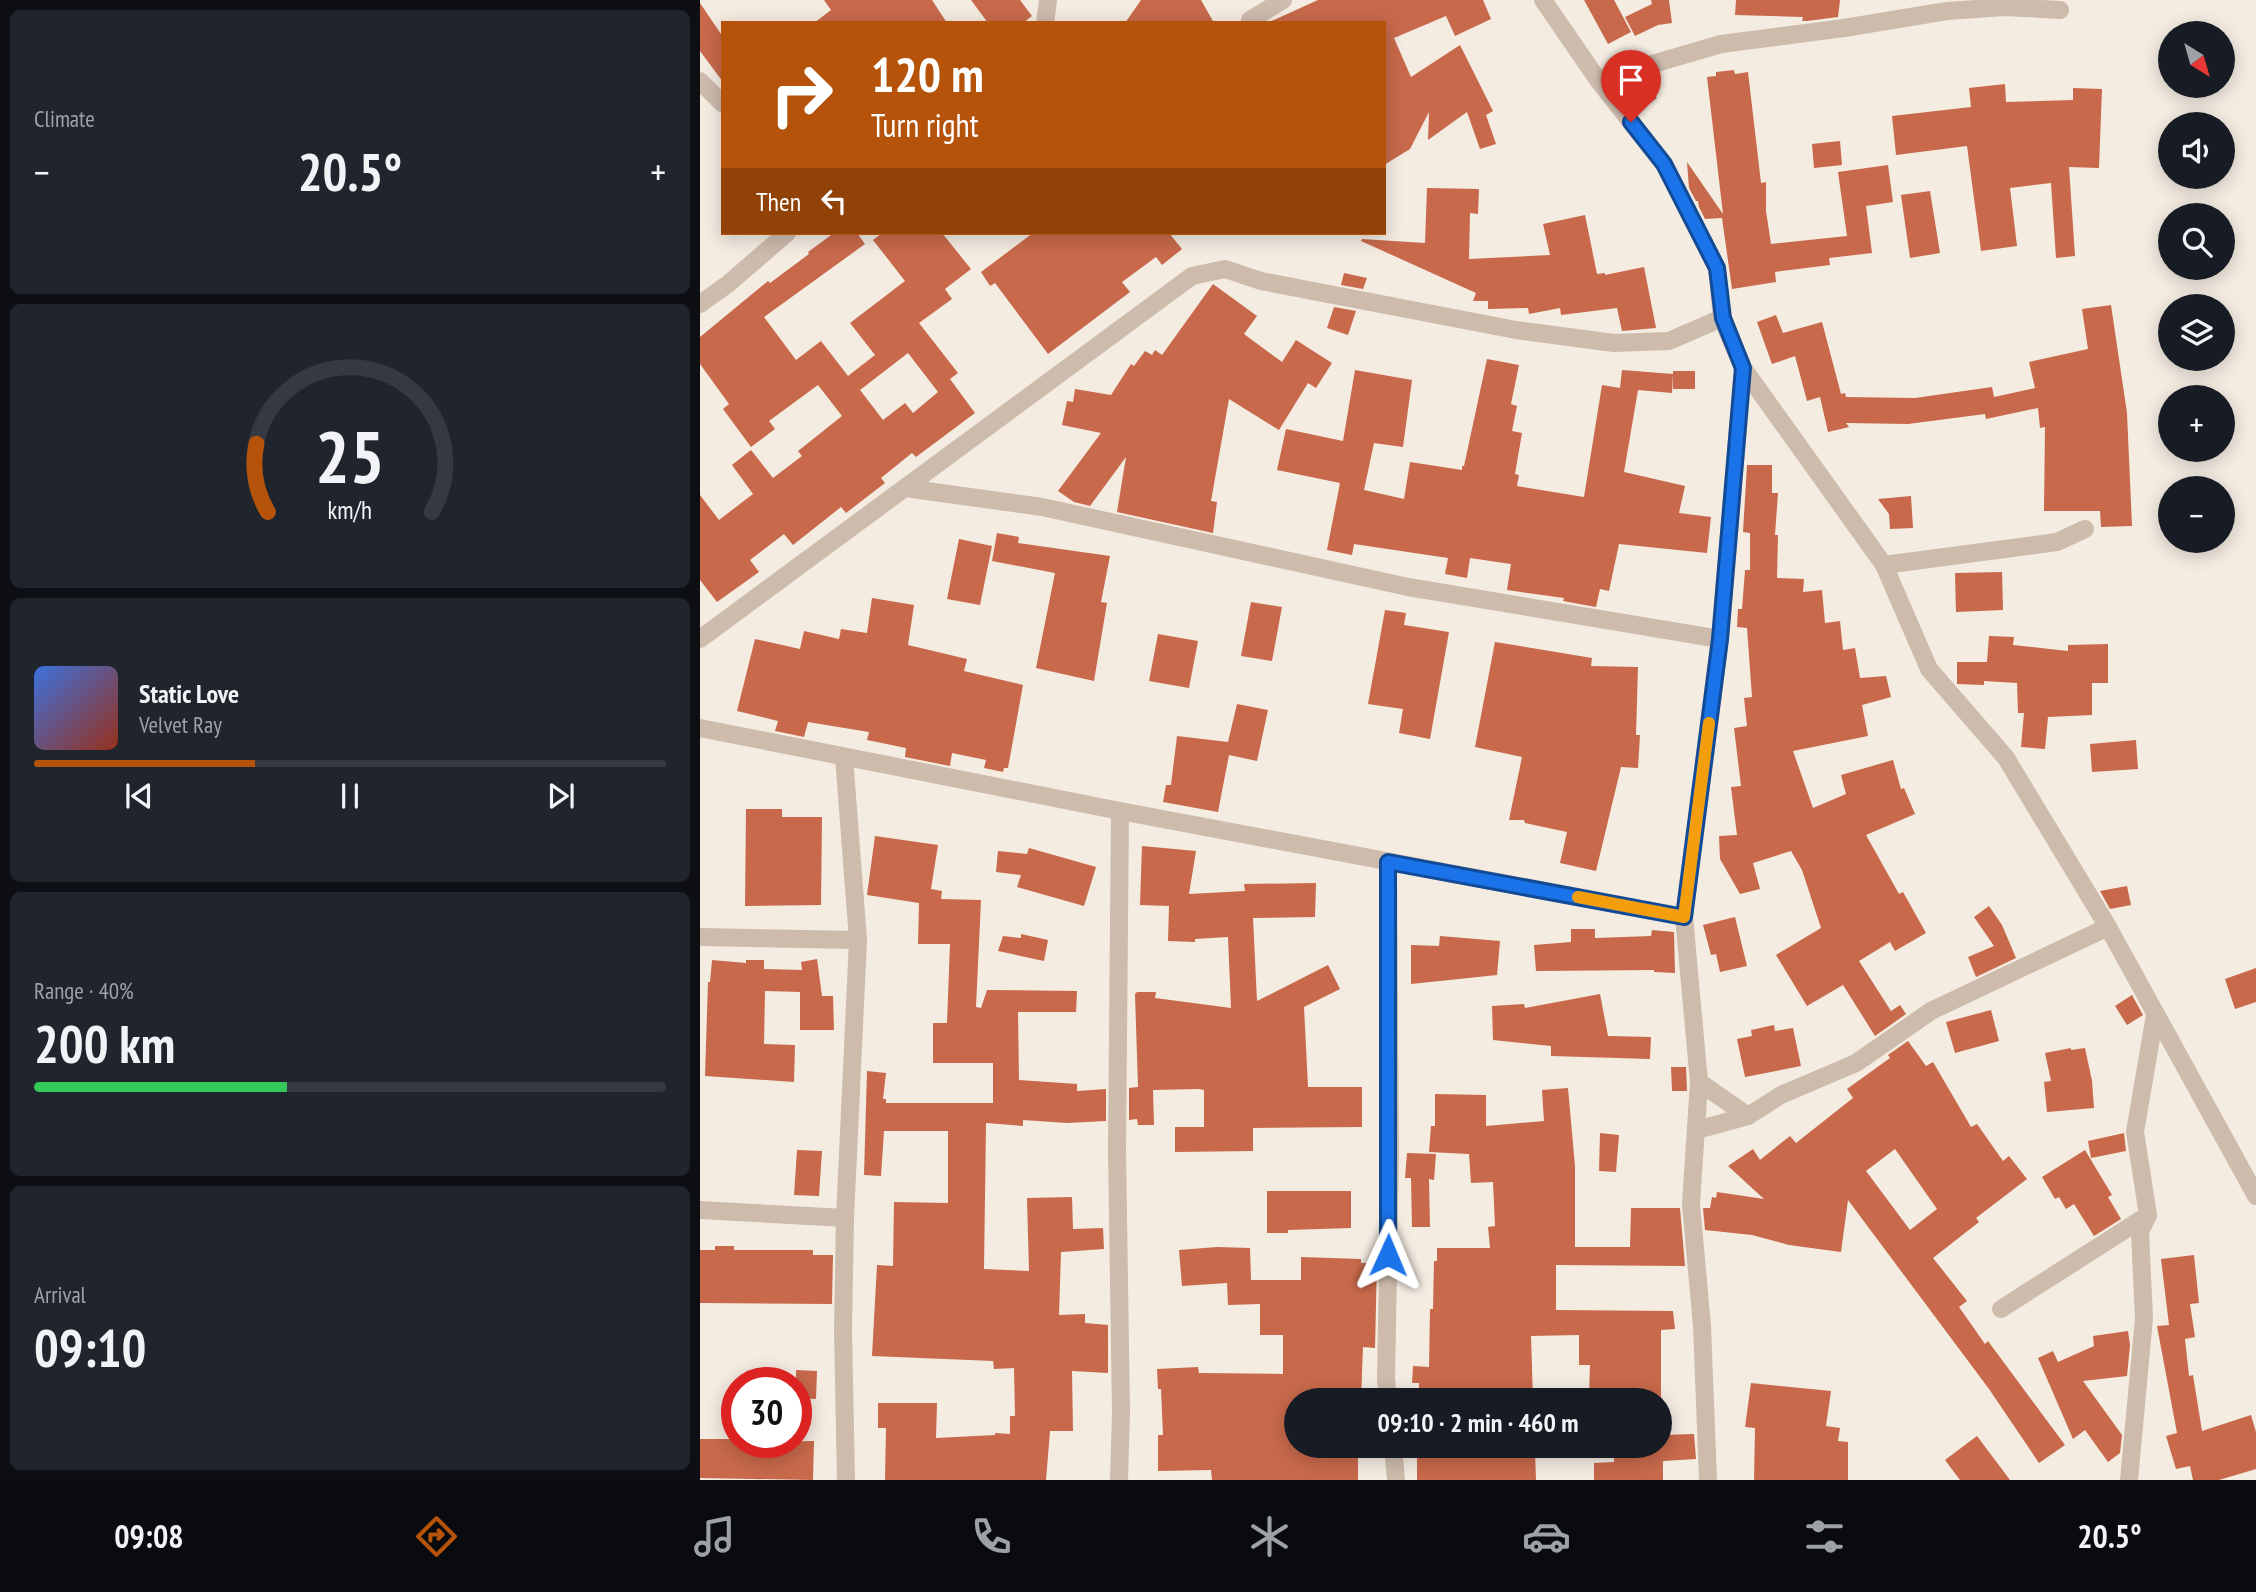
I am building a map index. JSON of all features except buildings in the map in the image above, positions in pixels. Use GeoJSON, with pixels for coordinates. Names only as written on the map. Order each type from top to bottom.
{"type":"FeatureCollection","features":[{"type":"Feature","properties":{"kind":"street"},"geometry":{"type":"LineString","coordinates":[[1045,21],[1048,0]]}},
{"type":"Feature","properties":{"kind":"street"},"geometry":{"type":"LineString","coordinates":[[1250,20],[1283,0]]}},
{"type":"Feature","properties":{"kind":"street"},"geometry":{"type":"LineString","coordinates":[[1544,0],[1598,80],[1664,164],[1717,268],[1723,318],[1743,368],[1884,565],[1929,669],[2006,758],[2108,927],[2256,1196]]}},
{"type":"Feature","properties":{"kind":"street"},"geometry":{"type":"LineString","coordinates":[[1598,80],[1721,44],[1947,11],[2005,7],[2060,10]]}},
{"type":"Feature","properties":{"kind":"street"},"geometry":{"type":"LineString","coordinates":[[700,81],[721,102]]}},
{"type":"Feature","properties":{"kind":"street"},"geometry":{"type":"LineString","coordinates":[[700,304],[728,284],[784,235]]}},
{"type":"Feature","properties":{"kind":"street"},"geometry":{"type":"LineString","coordinates":[[700,639],[1192,276],[1225,269],[1261,281],[1516,330],[1614,344],[1669,341],[1723,318]]}},
{"type":"Feature","properties":{"kind":"street"},"geometry":{"type":"LineString","coordinates":[[1708,1480],[1702,1326],[1690,1205],[1699,1082],[1684,917],[1720,639],[1743,368]]}},
{"type":"Feature","properties":{"kind":"street"},"geometry":{"type":"LineString","coordinates":[[905,488],[1042,507],[1408,587],[1720,639]]}},
{"type":"Feature","properties":{"kind":"street"},"geometry":{"type":"LineString","coordinates":[[1884,565],[2056,542],[2085,529]]}},
{"type":"Feature","properties":{"kind":"street"},"geometry":{"type":"LineString","coordinates":[[700,728],[1120,811],[1684,917]]}},
{"type":"Feature","properties":{"kind":"street"},"geometry":{"type":"LineString","coordinates":[[844,757],[858,940],[845,1218],[843,1330],[846,1480]]}},
{"type":"Feature","properties":{"kind":"street"},"geometry":{"type":"LineString","coordinates":[[1118,1480],[1121,1413],[1117,1149],[1120,811]]}},
{"type":"Feature","properties":{"kind":"street"},"geometry":{"type":"LineString","coordinates":[[1388,862],[1388,1388]]}},
{"type":"Feature","properties":{"kind":"street"},"geometry":{"type":"LineString","coordinates":[[1697,1130],[1748,1116],[1781,1095],[1856,1063],[1931,1010],[2108,927]]}},
{"type":"Feature","properties":{"kind":"street"},"geometry":{"type":"LineString","coordinates":[[700,937],[858,940]]}},
{"type":"Feature","properties":{"kind":"street"},"geometry":{"type":"LineString","coordinates":[[2129,1480],[2144,1318],[2140,1232],[2148,1215],[2135,1132],[2155,1015]]}},
{"type":"Feature","properties":{"kind":"street"},"geometry":{"type":"LineString","coordinates":[[1699,1082],[1748,1116]]}},
{"type":"Feature","properties":{"kind":"street"},"geometry":{"type":"LineString","coordinates":[[700,1210],[845,1218]]}},
{"type":"Feature","properties":{"kind":"street"},"geometry":{"type":"LineString","coordinates":[[2001,1309],[2148,1215]]}},
{"type":"Feature","properties":{"kind":"street"},"geometry":{"type":"LineString","coordinates":[[1394,1458],[1396,1480]]}},
{"type":"Feature","properties":{"kind":"slow traffic"},"geometry":{"type":"LineString","coordinates":[[1578,897],[1684,917],[1709,723]]}},
{"type":"Feature","properties":{"kind":"route"},"geometry":{"type":"LineString","coordinates":[[1388,1255],[1388,862],[1684,917],[1720,639],[1743,368],[1723,318],[1717,268],[1664,164],[1631,122]]}}]}
